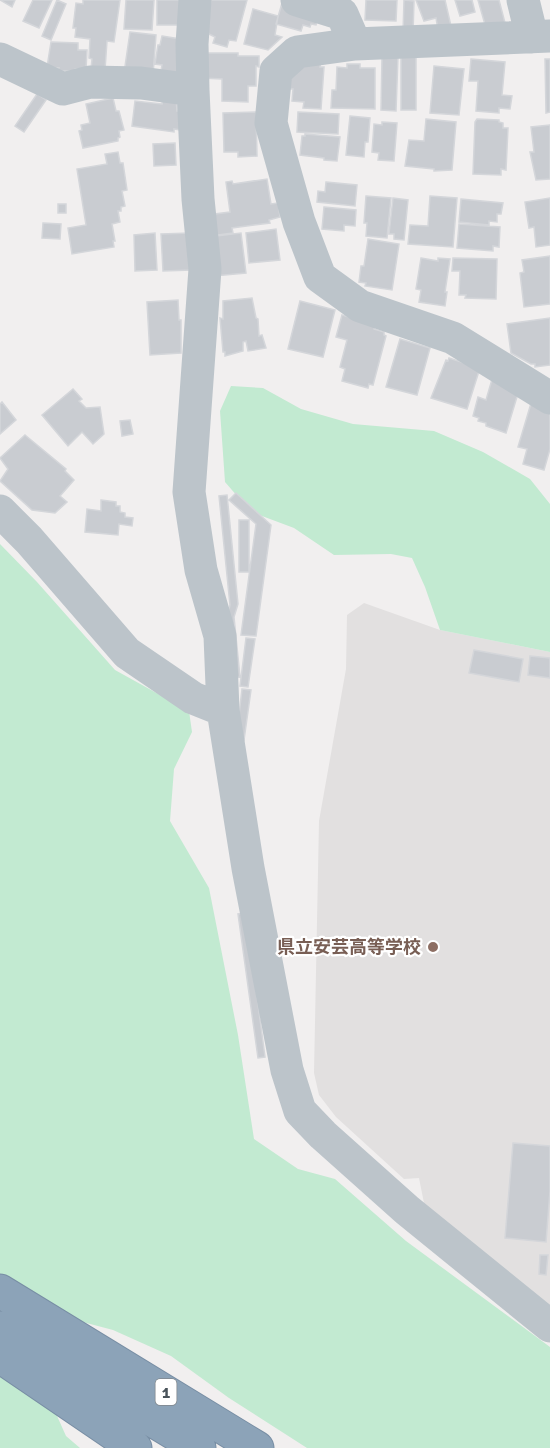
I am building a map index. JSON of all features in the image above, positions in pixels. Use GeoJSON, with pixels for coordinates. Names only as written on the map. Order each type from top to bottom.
{"type":"FeatureCollection","features":[{"type":"Feature","properties":{"kind":"highway","name":"1"},"geometry":{"type":"LineString","coordinates":[[0,1291],[256,1448]]}},
{"type":"Feature","properties":{"kind":"highway","name":"1"},"geometry":{"type":"LineString","coordinates":[[0,1328],[63,1383],[199,1448]]}},
{"type":"Feature","properties":{"kind":"highway"},"geometry":{"type":"LineString","coordinates":[[0,1356],[63,1383],[135,1448]]}},
{"type":"Feature","properties":{"kind":"street"},"geometry":{"type":"LineString","coordinates":[[195,0],[192,44],[193,90],[198,199],[205,269],[189,492],[201,570],[220,636],[224,710],[248,868],[287,1070],[300,1111],[323,1135],[407,1210],[550,1326]]}},
{"type":"Feature","properties":{"kind":"street"},"geometry":{"type":"LineString","coordinates":[[297,0],[342,14],[355,44]]}},
{"type":"Feature","properties":{"kind":"street"},"geometry":{"type":"LineString","coordinates":[[523,0],[541,36],[355,44],[297,52],[276,71],[271,123],[299,222],[320,277],[360,306],[453,338],[550,398]]}},
{"type":"Feature","properties":{"kind":"street"},"geometry":{"type":"LineString","coordinates":[[0,59],[63,89],[90,82],[141,83],[193,90]]}},
{"type":"Feature","properties":{"kind":"street"},"geometry":{"type":"LineString","coordinates":[[0,511],[29,540],[127,653],[192,698],[224,710]]}},
{"type":"Feature","properties":{"kind":"shaded area","name":"県立安芸高等学校"},"geometry":{"type":"Polygon","coordinates":[[[364,603],[440,630],[550,652],[550,1317],[424,1203],[419,1178],[404,1179],[336,1117],[319,1095],[314,1073],[319,821],[346,669],[347,615],[364,603]]]}},
{"type":"Feature","properties":{"kind":"green space"},"geometry":{"type":"Polygon","coordinates":[[[231,386],[263,388],[301,409],[353,424],[434,431],[483,452],[530,479],[550,504],[550,652],[440,630],[412,558],[391,554],[334,555],[294,528],[251,512],[225,482],[220,411],[231,386]]]}},
{"type":"Feature","properties":{"kind":"green space"},"geometry":{"type":"Polygon","coordinates":[[[0,544],[115,670],[189,711],[192,732],[174,769],[170,821],[209,888],[238,1035],[254,1139],[298,1169],[335,1179],[406,1241],[550,1347],[550,1448],[307,1448],[229,1398],[171,1356],[113,1330],[60,1316],[0,1278],[0,544]]]}},
{"type":"Feature","properties":{"kind":"green space"},"geometry":{"type":"Polygon","coordinates":[[[0,1365],[49,1398],[66,1436],[80,1448],[0,1448],[0,1365]]]}},
{"type":"Feature","properties":{"kind":"building"},"geometry":{"type":"Polygon","coordinates":[[[0,0],[15,0],[12,7],[0,0]]]}},
{"type":"Feature","properties":{"kind":"building"},"geometry":{"type":"Polygon","coordinates":[[[33,0],[52,0],[39,28],[23,21],[33,0]]]}},
{"type":"Feature","properties":{"kind":"building"},"geometry":{"type":"Polygon","coordinates":[[[57,0],[66,4],[51,40],[42,36],[57,0]]]}},
{"type":"Feature","properties":{"kind":"building"},"geometry":{"type":"Polygon","coordinates":[[[83,0],[120,0],[114,42],[107,41],[105,70],[91,69],[90,39],[75,37],[76,28],[73,28],[76,3],[83,4],[83,0]]]}},
{"type":"Feature","properties":{"kind":"building"},"geometry":{"type":"Polygon","coordinates":[[[126,0],[154,0],[152,30],[124,29],[126,0]]]}},
{"type":"Feature","properties":{"kind":"building"},"geometry":{"type":"Polygon","coordinates":[[[157,0],[185,0],[185,25],[157,25],[157,0]]]}},
{"type":"Feature","properties":{"kind":"building"},"geometry":{"type":"Polygon","coordinates":[[[211,0],[247,0],[236,41],[229,40],[227,47],[213,43],[215,37],[205,32],[211,0]]]}},
{"type":"Feature","properties":{"kind":"building"},"geometry":{"type":"Polygon","coordinates":[[[366,0],[397,0],[396,21],[365,20],[366,0]]]}},
{"type":"Feature","properties":{"kind":"building"},"geometry":{"type":"Polygon","coordinates":[[[404,0],[414,1],[413,33],[403,33],[404,0]]]}},
{"type":"Feature","properties":{"kind":"building"},"geometry":{"type":"Polygon","coordinates":[[[416,0],[445,0],[451,26],[438,30],[436,18],[424,21],[416,0]]]}},
{"type":"Feature","properties":{"kind":"building"},"geometry":{"type":"Polygon","coordinates":[[[455,0],[472,0],[475,12],[460,16],[455,0]]]}},
{"type":"Feature","properties":{"kind":"building"},"geometry":{"type":"Polygon","coordinates":[[[478,0],[499,0],[505,23],[486,28],[478,0]]]}},
{"type":"Feature","properties":{"kind":"building"},"geometry":{"type":"Polygon","coordinates":[[[282,3],[319,14],[316,25],[311,24],[310,27],[303,25],[301,31],[276,24],[282,3]]]}},
{"type":"Feature","properties":{"kind":"building"},"geometry":{"type":"Polygon","coordinates":[[[253,9],[278,16],[275,35],[282,37],[268,50],[244,44],[253,9]]]}},
{"type":"Feature","properties":{"kind":"building"},"geometry":{"type":"Polygon","coordinates":[[[130,32],[156,35],[153,75],[124,73],[130,32]]]}},
{"type":"Feature","properties":{"kind":"building"},"geometry":{"type":"Polygon","coordinates":[[[162,36],[180,39],[180,74],[161,71],[162,65],[155,64],[162,36]]]}},
{"type":"Feature","properties":{"kind":"building"},"geometry":{"type":"Polygon","coordinates":[[[51,42],[78,43],[78,50],[87,50],[86,69],[58,71],[59,68],[47,67],[51,42]]]}},
{"type":"Feature","properties":{"kind":"building"},"geometry":{"type":"Polygon","coordinates":[[[201,53],[238,53],[238,56],[259,56],[259,67],[256,66],[256,86],[248,86],[248,102],[222,101],[222,79],[201,78],[201,53]]]}},
{"type":"Feature","properties":{"kind":"building"},"geometry":{"type":"Polygon","coordinates":[[[382,56],[398,57],[396,111],[381,110],[382,56]]]}},
{"type":"Feature","properties":{"kind":"building"},"geometry":{"type":"Polygon","coordinates":[[[401,57],[416,57],[416,110],[401,110],[401,57]]]}},
{"type":"Feature","properties":{"kind":"building"},"geometry":{"type":"Polygon","coordinates":[[[471,59],[505,62],[502,95],[512,96],[510,109],[499,108],[499,113],[476,111],[478,81],[469,81],[471,59]]]}},
{"type":"Feature","properties":{"kind":"building"},"geometry":{"type":"Polygon","coordinates":[[[545,59],[550,59],[550,112],[546,113],[545,59]]]}},
{"type":"Feature","properties":{"kind":"building"},"geometry":{"type":"Polygon","coordinates":[[[321,60],[320,67],[324,67],[321,109],[303,108],[304,102],[292,101],[293,89],[290,89],[289,65],[321,60]]]}},
{"type":"Feature","properties":{"kind":"building"},"geometry":{"type":"Polygon","coordinates":[[[347,64],[360,64],[360,68],[375,68],[375,109],[331,108],[332,90],[336,90],[337,67],[347,68],[347,64]]]}},
{"type":"Feature","properties":{"kind":"building"},"geometry":{"type":"Polygon","coordinates":[[[434,66],[464,69],[459,115],[430,113],[434,66]]]}},
{"type":"Feature","properties":{"kind":"building"},"geometry":{"type":"Polygon","coordinates":[[[37,94],[46,100],[24,132],[15,126],[37,94]]]}},
{"type":"Feature","properties":{"kind":"building"},"geometry":{"type":"Polygon","coordinates":[[[163,95],[176,97],[177,111],[183,112],[180,130],[174,129],[174,132],[132,126],[135,101],[162,104],[163,95]]]}},
{"type":"Feature","properties":{"kind":"building"},"geometry":{"type":"Polygon","coordinates":[[[113,98],[124,130],[119,131],[118,141],[83,148],[79,131],[82,130],[81,125],[90,123],[86,104],[113,98]]]}},
{"type":"Feature","properties":{"kind":"building"},"geometry":{"type":"Polygon","coordinates":[[[256,112],[257,156],[238,157],[238,152],[224,152],[223,113],[256,112]]]}},
{"type":"Feature","properties":{"kind":"building"},"geometry":{"type":"Polygon","coordinates":[[[298,112],[339,114],[338,134],[297,132],[298,112]]]}},
{"type":"Feature","properties":{"kind":"building"},"geometry":{"type":"Polygon","coordinates":[[[350,116],[370,118],[364,157],[346,155],[350,116]]]}},
{"type":"Feature","properties":{"kind":"building"},"geometry":{"type":"Polygon","coordinates":[[[426,119],[456,122],[452,170],[434,171],[434,169],[405,166],[409,140],[424,141],[426,119]]]}},
{"type":"Feature","properties":{"kind":"building"},"geometry":{"type":"Polygon","coordinates":[[[477,119],[499,120],[503,123],[503,128],[508,128],[506,170],[501,169],[501,175],[473,174],[477,119]]]}},
{"type":"Feature","properties":{"kind":"building"},"geometry":{"type":"Polygon","coordinates":[[[382,122],[397,123],[394,161],[378,160],[379,153],[372,152],[374,124],[382,125],[382,122]]]}},
{"type":"Feature","properties":{"kind":"building"},"geometry":{"type":"Polygon","coordinates":[[[550,125],[550,179],[536,180],[530,152],[534,152],[531,127],[550,125]]]}},
{"type":"Feature","properties":{"kind":"building"},"geometry":{"type":"Polygon","coordinates":[[[305,134],[340,137],[337,161],[300,155],[302,136],[305,134]]]}},
{"type":"Feature","properties":{"kind":"building"},"geometry":{"type":"Polygon","coordinates":[[[175,143],[176,165],[154,166],[153,144],[175,143]]]}},
{"type":"Feature","properties":{"kind":"building"},"geometry":{"type":"Polygon","coordinates":[[[118,152],[120,163],[123,163],[127,190],[122,191],[125,206],[118,211],[120,222],[112,224],[114,247],[72,254],[68,228],[86,225],[77,169],[107,164],[105,154],[118,152]]]}},
{"type":"Feature","properties":{"kind":"building"},"geometry":{"type":"Polygon","coordinates":[[[267,179],[271,204],[278,203],[280,217],[269,220],[270,223],[232,228],[233,233],[210,236],[207,215],[230,212],[226,182],[232,181],[233,184],[267,179]]]}},
{"type":"Feature","properties":{"kind":"building"},"geometry":{"type":"Polygon","coordinates":[[[326,182],[357,185],[355,206],[317,202],[318,191],[325,192],[326,182]]]}},
{"type":"Feature","properties":{"kind":"building"},"geometry":{"type":"Polygon","coordinates":[[[366,196],[391,198],[387,238],[366,236],[367,223],[364,223],[366,196]]]}},
{"type":"Feature","properties":{"kind":"building"},"geometry":{"type":"Polygon","coordinates":[[[430,196],[457,198],[453,247],[408,244],[410,225],[428,226],[430,196]]]}},
{"type":"Feature","properties":{"kind":"building"},"geometry":{"type":"Polygon","coordinates":[[[393,198],[408,200],[404,240],[394,239],[394,234],[389,234],[393,198]]]}},
{"type":"Feature","properties":{"kind":"building"},"geometry":{"type":"Polygon","coordinates":[[[550,198],[550,245],[536,247],[534,227],[529,228],[525,202],[550,198]]]}},
{"type":"Feature","properties":{"kind":"building"},"geometry":{"type":"Polygon","coordinates":[[[461,199],[503,203],[501,214],[497,214],[497,222],[489,221],[489,225],[459,222],[461,199]]]}},
{"type":"Feature","properties":{"kind":"building"},"geometry":{"type":"Polygon","coordinates":[[[58,204],[66,204],[66,213],[58,213],[58,204]]]}},
{"type":"Feature","properties":{"kind":"building"},"geometry":{"type":"Polygon","coordinates":[[[324,207],[356,210],[355,226],[344,225],[344,231],[322,229],[324,207]]]}},
{"type":"Feature","properties":{"kind":"building"},"geometry":{"type":"Polygon","coordinates":[[[43,223],[61,224],[60,239],[42,238],[43,223]]]}},
{"type":"Feature","properties":{"kind":"building"},"geometry":{"type":"Polygon","coordinates":[[[459,224],[500,227],[499,247],[493,246],[493,251],[457,248],[459,224]]]}},
{"type":"Feature","properties":{"kind":"building"},"geometry":{"type":"Polygon","coordinates":[[[276,229],[280,260],[249,263],[246,233],[276,229]]]}},
{"type":"Feature","properties":{"kind":"building"},"geometry":{"type":"Polygon","coordinates":[[[155,233],[157,270],[135,271],[134,235],[155,233]]]}},
{"type":"Feature","properties":{"kind":"building"},"geometry":{"type":"Polygon","coordinates":[[[190,233],[192,270],[163,271],[161,234],[190,233]]]}},
{"type":"Feature","properties":{"kind":"building"},"geometry":{"type":"Polygon","coordinates":[[[241,233],[246,273],[214,276],[207,237],[241,233]]]}},
{"type":"Feature","properties":{"kind":"building"},"geometry":{"type":"Polygon","coordinates":[[[368,239],[399,244],[392,290],[365,286],[366,283],[359,282],[368,239]]]}},
{"type":"Feature","properties":{"kind":"building"},"geometry":{"type":"Polygon","coordinates":[[[550,256],[550,304],[524,307],[520,273],[524,272],[522,260],[550,256]]]}},
{"type":"Feature","properties":{"kind":"building"},"geometry":{"type":"Polygon","coordinates":[[[421,258],[438,261],[438,258],[450,259],[445,306],[419,302],[421,290],[416,289],[421,258]]]}},
{"type":"Feature","properties":{"kind":"building"},"geometry":{"type":"Polygon","coordinates":[[[453,258],[497,259],[496,299],[465,298],[466,295],[459,295],[460,271],[452,271],[453,258]]]}},
{"type":"Feature","properties":{"kind":"building"},"geometry":{"type":"Polygon","coordinates":[[[252,298],[258,319],[259,336],[262,335],[266,348],[248,351],[246,341],[243,342],[243,351],[225,356],[220,318],[223,319],[223,301],[252,298]]]}},
{"type":"Feature","properties":{"kind":"building"},"geometry":{"type":"Polygon","coordinates":[[[178,300],[179,320],[181,320],[181,353],[150,355],[147,302],[178,300]]]}},
{"type":"Feature","properties":{"kind":"building"},"geometry":{"type":"Polygon","coordinates":[[[300,301],[335,310],[323,357],[288,349],[300,301]]]}},
{"type":"Feature","properties":{"kind":"building"},"geometry":{"type":"Polygon","coordinates":[[[342,315],[375,324],[374,329],[384,332],[386,336],[373,385],[369,384],[368,388],[342,381],[345,369],[340,367],[347,340],[336,337],[342,315]]]}},
{"type":"Feature","properties":{"kind":"building"},"geometry":{"type":"Polygon","coordinates":[[[550,318],[550,365],[535,367],[535,364],[511,353],[507,324],[550,318]]]}},
{"type":"Feature","properties":{"kind":"building"},"geometry":{"type":"Polygon","coordinates":[[[400,339],[430,348],[417,395],[386,387],[400,339]]]}},
{"type":"Feature","properties":{"kind":"building"},"geometry":{"type":"Polygon","coordinates":[[[449,358],[480,368],[467,409],[431,398],[446,360],[448,361],[449,358]]]}},
{"type":"Feature","properties":{"kind":"building"},"geometry":{"type":"Polygon","coordinates":[[[493,376],[520,387],[506,433],[486,426],[486,423],[478,421],[479,418],[473,416],[478,397],[486,400],[493,376]]]}},
{"type":"Feature","properties":{"kind":"building"},"geometry":{"type":"Polygon","coordinates":[[[73,389],[82,399],[79,401],[86,408],[100,407],[104,434],[93,444],[82,432],[68,446],[42,415],[73,389]]]}},
{"type":"Feature","properties":{"kind":"building"},"geometry":{"type":"Polygon","coordinates":[[[532,400],[550,405],[550,449],[544,470],[523,464],[527,449],[518,447],[532,400]]]}},
{"type":"Feature","properties":{"kind":"building"},"geometry":{"type":"Polygon","coordinates":[[[2,402],[16,420],[0,434],[0,404],[2,402]]]}},
{"type":"Feature","properties":{"kind":"building"},"geometry":{"type":"Polygon","coordinates":[[[130,420],[133,434],[122,436],[120,421],[130,420]]]}},
{"type":"Feature","properties":{"kind":"building"},"geometry":{"type":"Polygon","coordinates":[[[25,435],[66,469],[65,471],[74,480],[60,496],[67,502],[55,513],[32,510],[0,481],[8,469],[0,458],[25,435]]]}},
{"type":"Feature","properties":{"kind":"building"},"geometry":{"type":"Polygon","coordinates":[[[236,493],[271,525],[256,636],[241,635],[256,524],[229,500],[236,493]]]}},
{"type":"Feature","properties":{"kind":"building"},"geometry":{"type":"Polygon","coordinates":[[[227,495],[238,604],[234,617],[240,677],[232,678],[227,618],[230,605],[219,496],[227,495]]]}},
{"type":"Feature","properties":{"kind":"building"},"geometry":{"type":"Polygon","coordinates":[[[101,500],[116,502],[116,506],[120,506],[120,512],[125,513],[125,517],[133,518],[132,526],[119,524],[118,535],[85,532],[87,509],[101,511],[101,500]]]}},
{"type":"Feature","properties":{"kind":"building"},"geometry":{"type":"Polygon","coordinates":[[[239,520],[249,520],[249,572],[239,572],[239,520]]]}},
{"type":"Feature","properties":{"kind":"building"},"geometry":{"type":"Polygon","coordinates":[[[246,638],[255,639],[248,687],[240,686],[246,638]]]}},
{"type":"Feature","properties":{"kind":"building"},"geometry":{"type":"Polygon","coordinates":[[[474,650],[523,659],[519,682],[469,673],[474,650]]]}},
{"type":"Feature","properties":{"kind":"building"},"geometry":{"type":"Polygon","coordinates":[[[530,656],[550,658],[550,678],[528,675],[530,656]]]}},
{"type":"Feature","properties":{"kind":"building"},"geometry":{"type":"Polygon","coordinates":[[[242,689],[251,690],[244,740],[237,732],[242,689]]]}},
{"type":"Feature","properties":{"kind":"building"},"geometry":{"type":"Polygon","coordinates":[[[246,913],[265,1057],[258,1058],[238,914],[246,913]]]}},
{"type":"Feature","properties":{"kind":"building"},"geometry":{"type":"Polygon","coordinates":[[[513,1143],[550,1146],[550,1191],[546,1242],[505,1238],[513,1143]]]}},
{"type":"Feature","properties":{"kind":"building"},"geometry":{"type":"Polygon","coordinates":[[[540,1255],[548,1255],[546,1275],[539,1274],[540,1255]]]}},
{"type":"Feature","properties":{"kind":"place","name":"県立安芸高等学校"},"geometry":{"type":"Point","coordinates":[433,947]}}]}
